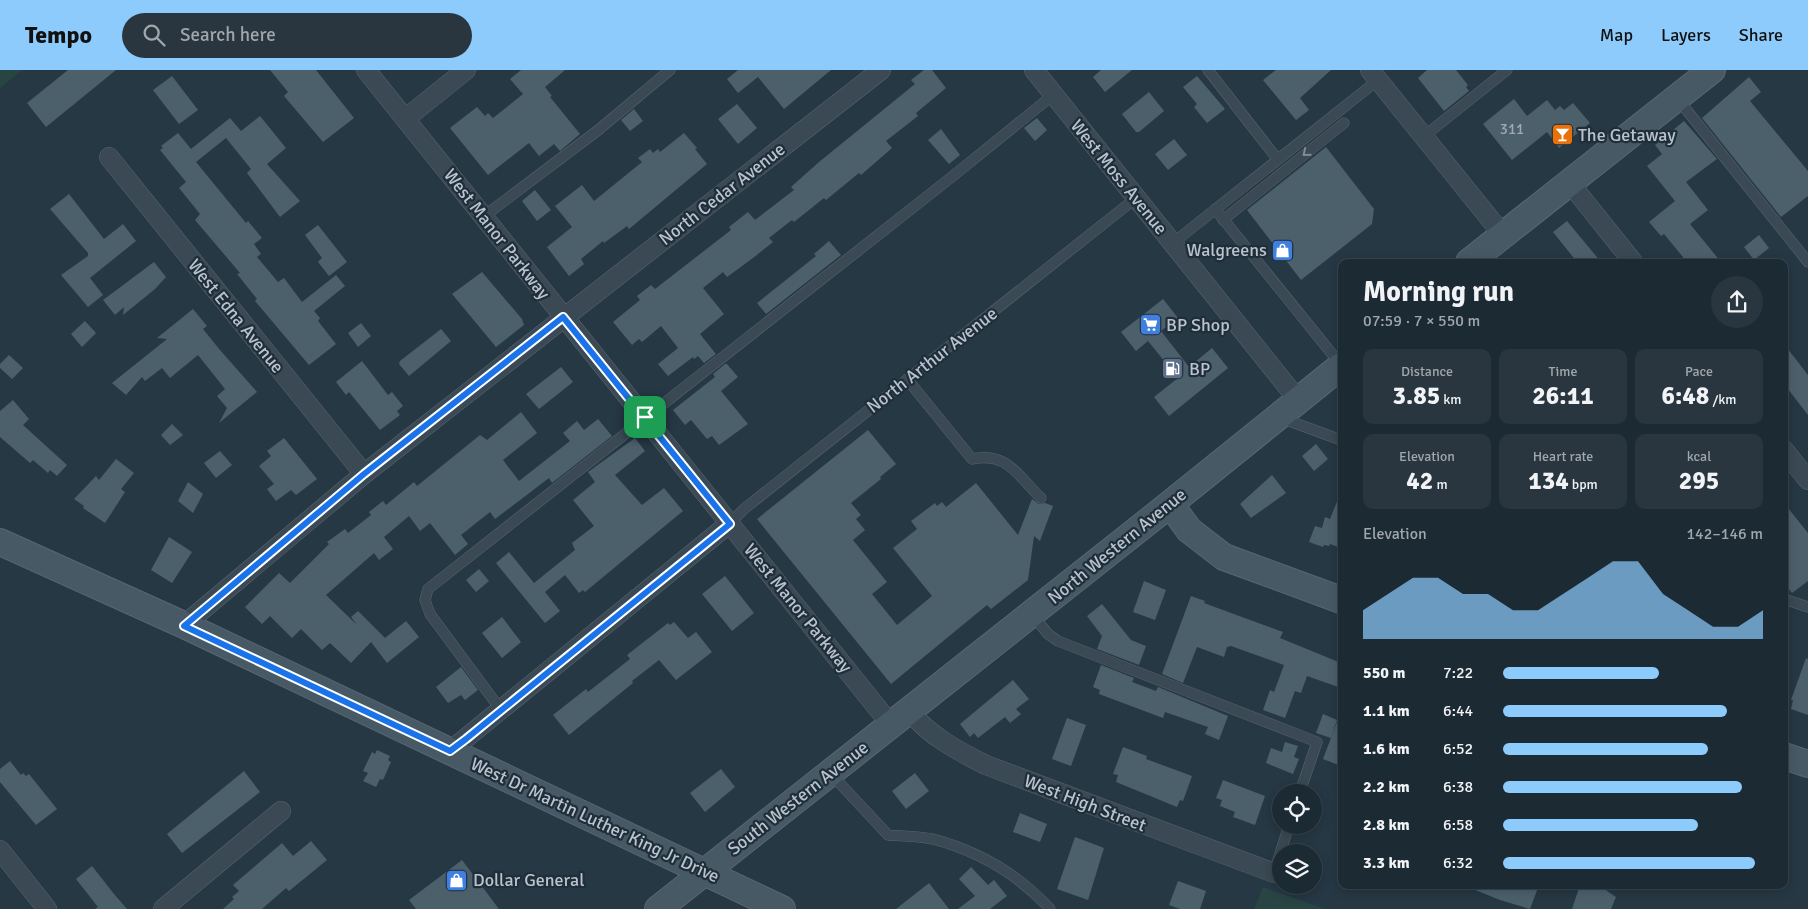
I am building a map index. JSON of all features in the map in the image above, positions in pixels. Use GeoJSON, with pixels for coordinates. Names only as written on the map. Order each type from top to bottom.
{"type":"FeatureCollection","features":[{"type":"Feature","properties":{"kind":"main road"},"geometry":{"type":"LineString","coordinates":[[1473,259],[1677,98],[1707,71]]}},
{"type":"Feature","properties":{"kind":"main road","name":"North Western Avenue"},"geometry":{"type":"LineString","coordinates":[[900,718],[1170,504],[1338,367]]}},
{"type":"Feature","properties":{"kind":"main road"},"geometry":{"type":"LineString","coordinates":[[1170,504],[1190,530],[1224,557],[1338,599]]}},
{"type":"Feature","properties":{"kind":"main road","name":"West Dr Martin Luther King Jr Drive"},"geometry":{"type":"LineString","coordinates":[[0,542],[184,626],[782,909]]}},
{"type":"Feature","properties":{"kind":"main road","name":"South Western Avenue"},"geometry":{"type":"LineString","coordinates":[[658,909],[900,718]]}},
{"type":"Feature","properties":{"kind":"main road"},"geometry":{"type":"LineString","coordinates":[[1788,757],[1808,764]]}},
{"type":"Feature","properties":{"kind":"street","name":"West Manor Parkway"},"geometry":{"type":"LineString","coordinates":[[366,70],[730,524],[900,718]]}},
{"type":"Feature","properties":{"kind":"street"},"geometry":{"type":"LineString","coordinates":[[405,119],[466,70]]}},
{"type":"Feature","properties":{"kind":"street","name":"North Cedar Avenue"},"geometry":{"type":"LineString","coordinates":[[184,626],[364,474],[880,70]]}},
{"type":"Feature","properties":{"kind":"street","name":"West Moss Avenue"},"geometry":{"type":"LineString","coordinates":[[1034,70],[1298,400]]}},
{"type":"Feature","properties":{"kind":"street"},"geometry":{"type":"LineString","coordinates":[[1374,75],[1503,236]]}},
{"type":"Feature","properties":{"kind":"street","name":"West Edna Avenue"},"geometry":{"type":"LineString","coordinates":[[109,157],[364,474]]}},
{"type":"Feature","properties":{"kind":"street"},"geometry":{"type":"LineString","coordinates":[[1569,182],[1632,259]]}},
{"type":"Feature","properties":{"kind":"street"},"geometry":{"type":"LineString","coordinates":[[1788,455],[1808,480]]}},
{"type":"Feature","properties":{"kind":"street"},"geometry":{"type":"LineString","coordinates":[[450,751],[730,524]]}},
{"type":"Feature","properties":{"kind":"street","name":"West High Street"},"geometry":{"type":"LineString","coordinates":[[900,718],[921,725],[947,745],[986,765],[1272,872]]}},
{"type":"Feature","properties":{"kind":"street"},"geometry":{"type":"LineString","coordinates":[[163,909],[280,811]]}},
{"type":"Feature","properties":{"kind":"street"},"geometry":{"type":"LineString","coordinates":[[0,850],[47,909]]}},
{"type":"Feature","properties":{"kind":"lane"},"geometry":{"type":"LineString","coordinates":[[483,217],[597,131],[670,70]]}},
{"type":"Feature","properties":{"kind":"lane"},"geometry":{"type":"LineString","coordinates":[[1208,70],[1278,160]]}},
{"type":"Feature","properties":{"kind":"lane"},"geometry":{"type":"LineString","coordinates":[[1423,137],[1507,70]]}},
{"type":"Feature","properties":{"kind":"lane"},"geometry":{"type":"LineString","coordinates":[[1173,243],[1278,160],[1374,75]]}},
{"type":"Feature","properties":{"kind":"lane"},"geometry":{"type":"LineString","coordinates":[[501,710],[430,614],[426,600],[428,589],[1054,95]]}},
{"type":"Feature","properties":{"kind":"lane"},"geometry":{"type":"LineString","coordinates":[[1677,98],[1808,262]]}},
{"type":"Feature","properties":{"kind":"lane"},"geometry":{"type":"LineString","coordinates":[[1223,220],[1344,123]]}},
{"type":"Feature","properties":{"kind":"lane","name":"North Arthur Avenue"},"geometry":{"type":"LineString","coordinates":[[730,524],[744,508],[1136,198]]}},
{"type":"Feature","properties":{"kind":"lane"},"geometry":{"type":"LineString","coordinates":[[1215,210],[1338,361]]}},
{"type":"Feature","properties":{"kind":"lane"},"geometry":{"type":"LineString","coordinates":[[907,379],[972,459],[987,456],[1008,462],[1041,498]]}},
{"type":"Feature","properties":{"kind":"lane"},"geometry":{"type":"LineString","coordinates":[[1278,417],[1338,439]]}},
{"type":"Feature","properties":{"kind":"lane"},"geometry":{"type":"LineString","coordinates":[[1788,600],[1808,607]]}},
{"type":"Feature","properties":{"kind":"lane"},"geometry":{"type":"LineString","coordinates":[[1032,614],[1048,634],[1058,641],[1317,742],[1303,784]]}},
{"type":"Feature","properties":{"kind":"lane"},"geometry":{"type":"LineString","coordinates":[[830,773],[888,835],[932,839],[969,851],[1016,877],[1050,909]]}},
{"type":"Feature","properties":{"kind":"green space"},"geometry":{"type":"Polygon","coordinates":[[[0,70],[22,70],[0,88],[0,70]]]}},
{"type":"Feature","properties":{"kind":"green space"},"geometry":{"type":"Polygon","coordinates":[[[1263,887],[1272,890],[1272,894],[1283,894],[1325,909],[1254,909],[1263,887]]]}},
{"type":"Feature","properties":{"kind":"building"},"geometry":{"type":"Polygon","coordinates":[[[68,70],[116,70],[46,127],[27,103],[68,70]]]}},
{"type":"Feature","properties":{"kind":"building"},"geometry":{"type":"Polygon","coordinates":[[[270,70],[316,70],[354,118],[323,142],[284,96],[288,92],[270,70]]]}},
{"type":"Feature","properties":{"kind":"building"},"geometry":{"type":"Polygon","coordinates":[[[521,70],[565,70],[545,87],[552,96],[550,97],[580,134],[560,151],[554,144],[539,156],[529,143],[488,175],[450,128],[477,107],[485,116],[488,113],[493,118],[523,94],[510,79],[521,70]]]}},
{"type":"Feature","properties":{"kind":"building"},"geometry":{"type":"Polygon","coordinates":[[[738,70],[831,70],[784,109],[758,77],[738,93],[727,79],[738,70]]]}},
{"type":"Feature","properties":{"kind":"building"},"geometry":{"type":"Polygon","coordinates":[[[924,70],[932,70],[946,88],[916,113],[918,116],[886,141],[892,148],[861,175],[859,173],[826,200],[824,198],[794,222],[792,220],[769,238],[773,242],[753,258],[727,277],[723,272],[703,288],[724,314],[700,334],[716,354],[704,363],[698,356],[694,359],[693,357],[668,376],[658,364],[678,348],[661,326],[642,342],[639,339],[632,345],[613,322],[640,300],[637,296],[651,285],[655,289],[731,230],[729,227],[748,212],[755,220],[794,190],[791,187],[915,84],[911,80],[924,70]]]}},
{"type":"Feature","properties":{"kind":"building"},"geometry":{"type":"Polygon","coordinates":[[[1101,70],[1132,70],[1105,92],[1093,77],[1101,70]]]}},
{"type":"Feature","properties":{"kind":"building"},"geometry":{"type":"Polygon","coordinates":[[[1276,70],[1331,70],[1300,98],[1309,110],[1296,120],[1263,80],[1276,70]]]}},
{"type":"Feature","properties":{"kind":"building"},"geometry":{"type":"Polygon","coordinates":[[[1427,70],[1456,70],[1468,85],[1466,87],[1469,91],[1444,111],[1418,78],[1427,70]]]}},
{"type":"Feature","properties":{"kind":"building"},"geometry":{"type":"Polygon","coordinates":[[[172,76],[198,110],[179,124],[153,90],[172,76]]]}},
{"type":"Feature","properties":{"kind":"building"},"geometry":{"type":"Polygon","coordinates":[[[1197,76],[1225,109],[1207,123],[1194,107],[1197,104],[1183,87],[1197,76]]]}},
{"type":"Feature","properties":{"kind":"building"},"geometry":{"type":"Polygon","coordinates":[[[1749,77],[1761,92],[1750,101],[1808,171],[1808,196],[1781,217],[1702,118],[1749,77]]]}},
{"type":"Feature","properties":{"kind":"building"},"geometry":{"type":"Polygon","coordinates":[[[1149,92],[1164,111],[1139,132],[1136,132],[1122,114],[1149,92]]]}},
{"type":"Feature","properties":{"kind":"building"},"geometry":{"type":"Polygon","coordinates":[[[1514,99],[1527,116],[1547,100],[1555,110],[1560,106],[1564,110],[1573,103],[1590,123],[1559,148],[1547,132],[1512,160],[1483,124],[1514,99]]]}},
{"type":"Feature","properties":{"kind":"building"},"geometry":{"type":"Polygon","coordinates":[[[737,104],[757,128],[738,144],[718,119],[737,104]]]}},
{"type":"Feature","properties":{"kind":"building"},"geometry":{"type":"Polygon","coordinates":[[[634,109],[643,121],[630,131],[621,120],[634,109]]]}},
{"type":"Feature","properties":{"kind":"building"},"geometry":{"type":"Polygon","coordinates":[[[260,116],[286,148],[267,164],[300,201],[280,217],[247,173],[251,169],[226,138],[196,162],[246,223],[248,221],[262,238],[254,244],[261,254],[257,257],[278,282],[284,278],[302,302],[336,275],[345,286],[314,311],[320,318],[318,321],[336,344],[309,365],[255,301],[257,299],[237,274],[240,273],[195,220],[200,214],[179,188],[186,182],[160,150],[163,148],[161,146],[178,133],[191,149],[230,118],[241,131],[260,116]]]}},
{"type":"Feature","properties":{"kind":"building"},"geometry":{"type":"Polygon","coordinates":[[[1037,118],[1047,130],[1035,141],[1024,128],[1037,118]]]}},
{"type":"Feature","properties":{"kind":"building"},"geometry":{"type":"Polygon","coordinates":[[[1684,121],[1717,159],[1686,182],[1708,210],[1690,224],[1719,259],[1685,259],[1664,234],[1661,236],[1649,222],[1675,201],[1647,166],[1662,154],[1655,145],[1684,121]]]}},
{"type":"Feature","properties":{"kind":"building"},"geometry":{"type":"Polygon","coordinates":[[[941,129],[960,155],[949,164],[928,140],[941,129]]]}},
{"type":"Feature","properties":{"kind":"building"},"geometry":{"type":"Polygon","coordinates":[[[684,133],[697,148],[695,149],[707,164],[629,229],[627,226],[604,243],[603,241],[581,259],[584,264],[569,276],[547,247],[572,227],[555,206],[582,185],[594,201],[642,162],[638,158],[650,149],[653,153],[658,149],[660,152],[684,133]]]}},
{"type":"Feature","properties":{"kind":"building"},"geometry":{"type":"Polygon","coordinates":[[[1174,139],[1187,155],[1168,170],[1155,154],[1174,139]]]}},
{"type":"Feature","properties":{"kind":"building"},"geometry":{"type":"Polygon","coordinates":[[[1326,147],[1374,209],[1372,224],[1301,280],[1247,210],[1326,147]]]}},
{"type":"Feature","properties":{"kind":"building"},"geometry":{"type":"Polygon","coordinates":[[[535,190],[551,210],[537,221],[522,201],[535,190]]]}},
{"type":"Feature","properties":{"kind":"building"},"geometry":{"type":"Polygon","coordinates":[[[69,194],[104,239],[123,224],[136,241],[90,278],[103,295],[88,307],[61,275],[88,256],[88,253],[50,209],[69,194]]]}},
{"type":"Feature","properties":{"kind":"building"},"geometry":{"type":"Polygon","coordinates":[[[1567,221],[1599,259],[1575,259],[1553,232],[1567,221]]]}},
{"type":"Feature","properties":{"kind":"building"},"geometry":{"type":"Polygon","coordinates":[[[318,225],[347,262],[329,276],[318,262],[322,258],[305,235],[318,225]]]}},
{"type":"Feature","properties":{"kind":"building"},"geometry":{"type":"Polygon","coordinates":[[[1759,235],[1769,248],[1753,259],[1744,247],[1759,235]]]}},
{"type":"Feature","properties":{"kind":"building"},"geometry":{"type":"Polygon","coordinates":[[[829,241],[841,255],[766,314],[757,303],[816,256],[814,254],[829,241]]]}},
{"type":"Feature","properties":{"kind":"building"},"geometry":{"type":"Polygon","coordinates":[[[154,262],[166,277],[155,289],[123,315],[124,307],[115,315],[103,300],[154,262]]]}},
{"type":"Feature","properties":{"kind":"building"},"geometry":{"type":"Polygon","coordinates":[[[482,272],[522,319],[524,325],[496,347],[452,294],[482,272]]]}},
{"type":"Feature","properties":{"kind":"building"},"geometry":{"type":"Polygon","coordinates":[[[1163,299],[1178,318],[1161,331],[1189,367],[1212,348],[1228,368],[1169,416],[1154,397],[1178,378],[1148,341],[1136,351],[1121,332],[1163,299]]]}},
{"type":"Feature","properties":{"kind":"building"},"geometry":{"type":"Polygon","coordinates":[[[193,309],[207,326],[203,329],[257,392],[219,423],[227,408],[217,396],[225,389],[198,355],[170,378],[162,368],[145,381],[142,377],[126,395],[112,383],[167,339],[157,338],[193,309]]]}},
{"type":"Feature","properties":{"kind":"building"},"geometry":{"type":"Polygon","coordinates":[[[85,321],[96,333],[82,347],[71,334],[85,321]]]}},
{"type":"Feature","properties":{"kind":"building"},"geometry":{"type":"Polygon","coordinates":[[[361,323],[371,336],[358,347],[348,333],[361,323]]]}},
{"type":"Feature","properties":{"kind":"building"},"geometry":{"type":"Polygon","coordinates":[[[441,329],[451,341],[409,376],[399,364],[400,361],[441,329]]]}},
{"type":"Feature","properties":{"kind":"building"},"geometry":{"type":"Polygon","coordinates":[[[1788,349],[1808,375],[1808,415],[1788,389],[1788,349]]]}},
{"type":"Feature","properties":{"kind":"building"},"geometry":{"type":"Polygon","coordinates":[[[9,355],[23,368],[12,379],[0,368],[0,364],[9,355]]]}},
{"type":"Feature","properties":{"kind":"building"},"geometry":{"type":"Polygon","coordinates":[[[362,361],[388,395],[392,392],[403,406],[397,411],[400,415],[380,430],[349,392],[346,395],[336,382],[362,361]]]}},
{"type":"Feature","properties":{"kind":"building"},"geometry":{"type":"Polygon","coordinates":[[[725,364],[738,377],[721,391],[748,424],[719,445],[712,436],[707,439],[691,420],[685,425],[673,410],[715,377],[713,374],[725,364]]]}},
{"type":"Feature","properties":{"kind":"building"},"geometry":{"type":"Polygon","coordinates":[[[561,367],[573,382],[539,409],[526,394],[561,367]]]}},
{"type":"Feature","properties":{"kind":"building"},"geometry":{"type":"Polygon","coordinates":[[[13,400],[29,419],[23,425],[67,465],[57,476],[50,470],[48,473],[33,460],[30,463],[0,437],[0,411],[13,400]]]}},
{"type":"Feature","properties":{"kind":"building"},"geometry":{"type":"Polygon","coordinates":[[[521,412],[537,433],[503,460],[519,481],[570,441],[563,433],[577,421],[584,430],[598,419],[612,436],[552,483],[549,478],[495,519],[490,512],[461,535],[468,544],[455,555],[430,523],[420,531],[409,516],[384,537],[393,549],[379,560],[374,553],[326,595],[357,625],[351,617],[358,611],[385,638],[406,621],[419,637],[387,663],[371,642],[351,663],[330,643],[322,650],[301,629],[292,638],[270,616],[262,624],[245,607],[279,573],[290,583],[329,544],[327,542],[345,529],[348,533],[371,515],[369,512],[383,501],[386,505],[414,482],[417,486],[480,435],[487,440],[521,412]]]}},
{"type":"Feature","properties":{"kind":"building"},"geometry":{"type":"Polygon","coordinates":[[[172,424],[183,435],[170,445],[161,435],[172,424]]]}},
{"type":"Feature","properties":{"kind":"building"},"geometry":{"type":"Polygon","coordinates":[[[868,430],[896,464],[880,477],[881,479],[851,503],[861,515],[856,519],[865,530],[853,540],[887,582],[872,594],[897,625],[932,596],[893,548],[917,529],[911,521],[935,503],[937,506],[942,502],[946,507],[976,483],[1018,535],[1032,499],[1039,504],[1045,503],[1053,506],[1040,541],[1034,536],[1028,580],[991,609],[987,605],[891,684],[757,519],[868,430]]]}},
{"type":"Feature","properties":{"kind":"building"},"geometry":{"type":"Polygon","coordinates":[[[284,438],[317,479],[296,495],[291,490],[276,501],[267,489],[274,484],[259,466],[271,456],[267,451],[284,438]]]}},
{"type":"Feature","properties":{"kind":"building"},"geometry":{"type":"Polygon","coordinates":[[[635,438],[645,451],[615,475],[642,505],[664,488],[683,511],[585,592],[583,590],[579,593],[565,575],[545,592],[560,611],[545,623],[496,563],[509,552],[534,583],[575,550],[572,543],[594,526],[573,500],[595,482],[588,472],[635,438]]]}},
{"type":"Feature","properties":{"kind":"building"},"geometry":{"type":"Polygon","coordinates":[[[1316,444],[1328,459],[1314,471],[1302,456],[1316,444]]]}},
{"type":"Feature","properties":{"kind":"building"},"geometry":{"type":"Polygon","coordinates":[[[220,451],[232,465],[216,478],[204,463],[220,451]]]}},
{"type":"Feature","properties":{"kind":"building"},"geometry":{"type":"Polygon","coordinates":[[[116,459],[134,473],[121,489],[125,492],[105,523],[83,508],[84,506],[74,499],[96,476],[99,480],[116,459]]]}},
{"type":"Feature","properties":{"kind":"building"},"geometry":{"type":"Polygon","coordinates":[[[1272,475],[1286,493],[1251,518],[1240,504],[1272,475]]]}},
{"type":"Feature","properties":{"kind":"building"},"geometry":{"type":"Polygon","coordinates":[[[188,482],[203,494],[193,513],[178,501],[188,482]]]}},
{"type":"Feature","properties":{"kind":"building"},"geometry":{"type":"Polygon","coordinates":[[[1338,499],[1338,547],[1330,544],[1323,547],[1309,542],[1315,526],[1322,528],[1325,517],[1330,519],[1338,499]]]}},
{"type":"Feature","properties":{"kind":"building"},"geometry":{"type":"Polygon","coordinates":[[[1788,508],[1808,533],[1808,581],[1792,593],[1788,588],[1788,508]]]}},
{"type":"Feature","properties":{"kind":"building"},"geometry":{"type":"Polygon","coordinates":[[[169,537],[192,552],[172,583],[151,570],[169,537]]]}},
{"type":"Feature","properties":{"kind":"building"},"geometry":{"type":"Polygon","coordinates":[[[479,569],[489,581],[476,592],[466,580],[479,569]]]}},
{"type":"Feature","properties":{"kind":"building"},"geometry":{"type":"Polygon","coordinates":[[[725,576],[754,613],[732,631],[702,594],[725,576]]]}},
{"type":"Feature","properties":{"kind":"building"},"geometry":{"type":"Polygon","coordinates":[[[1144,581],[1166,590],[1155,620],[1133,612],[1144,581]]]}},
{"type":"Feature","properties":{"kind":"building"},"geometry":{"type":"Polygon","coordinates":[[[1191,596],[1205,601],[1204,603],[1283,632],[1280,638],[1338,662],[1338,687],[1307,676],[1301,693],[1295,691],[1285,718],[1263,710],[1270,690],[1274,692],[1284,665],[1231,646],[1227,647],[1224,657],[1197,647],[1183,683],[1162,674],[1191,596]]]}},
{"type":"Feature","properties":{"kind":"building"},"geometry":{"type":"Polygon","coordinates":[[[1102,604],[1131,640],[1146,646],[1139,665],[1097,649],[1102,636],[1087,616],[1102,604]]]}},
{"type":"Feature","properties":{"kind":"building"},"geometry":{"type":"Polygon","coordinates":[[[502,617],[521,642],[502,658],[482,633],[502,617]]]}},
{"type":"Feature","properties":{"kind":"building"},"geometry":{"type":"Polygon","coordinates":[[[674,622],[688,638],[696,632],[712,652],[676,680],[659,660],[569,735],[553,715],[586,689],[588,692],[630,659],[627,655],[668,623],[670,625],[674,622]]]}},
{"type":"Feature","properties":{"kind":"building"},"geometry":{"type":"Polygon","coordinates":[[[1806,658],[1808,659],[1808,715],[1791,709],[1793,700],[1791,700],[1806,658]]]}},
{"type":"Feature","properties":{"kind":"building"},"geometry":{"type":"Polygon","coordinates":[[[1101,665],[1134,678],[1132,682],[1156,691],[1158,687],[1228,716],[1219,740],[1205,734],[1208,727],[1165,712],[1163,718],[1099,694],[1100,690],[1093,687],[1101,665]]]}},
{"type":"Feature","properties":{"kind":"building"},"geometry":{"type":"Polygon","coordinates":[[[461,667],[478,690],[465,700],[461,695],[448,703],[436,687],[461,667]]]}},
{"type":"Feature","properties":{"kind":"building"},"geometry":{"type":"Polygon","coordinates":[[[1013,680],[1029,699],[1016,709],[1021,714],[1010,723],[1005,717],[978,738],[974,733],[970,737],[960,724],[1013,680]]]}},
{"type":"Feature","properties":{"kind":"building"},"geometry":{"type":"Polygon","coordinates":[[[1323,714],[1337,720],[1331,738],[1316,733],[1323,714]]]}},
{"type":"Feature","properties":{"kind":"building"},"geometry":{"type":"Polygon","coordinates":[[[1067,718],[1086,725],[1071,766],[1052,759],[1067,718]]]}},
{"type":"Feature","properties":{"kind":"building"},"geometry":{"type":"Polygon","coordinates":[[[1338,719],[1338,765],[1323,759],[1338,719]]]}},
{"type":"Feature","properties":{"kind":"building"},"geometry":{"type":"Polygon","coordinates":[[[1285,742],[1298,746],[1294,757],[1299,759],[1293,774],[1266,763],[1271,748],[1282,752],[1285,742]]]}},
{"type":"Feature","properties":{"kind":"building"},"geometry":{"type":"Polygon","coordinates":[[[1123,747],[1147,756],[1146,759],[1192,776],[1183,801],[1180,800],[1177,807],[1116,782],[1118,775],[1113,774],[1123,747]]]}},
{"type":"Feature","properties":{"kind":"building"},"geometry":{"type":"Polygon","coordinates":[[[377,750],[390,756],[388,760],[391,762],[383,780],[380,779],[376,787],[363,781],[368,773],[363,771],[372,752],[375,754],[377,750]]]}},
{"type":"Feature","properties":{"kind":"building"},"geometry":{"type":"Polygon","coordinates":[[[10,761],[21,775],[23,773],[26,776],[29,774],[57,809],[36,825],[0,782],[0,769],[10,761]]]}},
{"type":"Feature","properties":{"kind":"building"},"geometry":{"type":"Polygon","coordinates":[[[721,769],[735,787],[705,812],[690,793],[721,769]]]}},
{"type":"Feature","properties":{"kind":"building"},"geometry":{"type":"Polygon","coordinates":[[[244,771],[260,792],[182,853],[167,834],[244,771]]]}},
{"type":"Feature","properties":{"kind":"building"},"geometry":{"type":"Polygon","coordinates":[[[915,773],[929,791],[906,809],[892,791],[915,773]]]}},
{"type":"Feature","properties":{"kind":"building"},"geometry":{"type":"Polygon","coordinates":[[[1223,780],[1265,796],[1255,825],[1233,817],[1235,812],[1220,806],[1222,800],[1216,798],[1223,780]]]}},
{"type":"Feature","properties":{"kind":"building"},"geometry":{"type":"Polygon","coordinates":[[[1020,813],[1047,824],[1040,842],[1013,832],[1020,813]]]}},
{"type":"Feature","properties":{"kind":"building"},"geometry":{"type":"Polygon","coordinates":[[[1075,837],[1104,848],[1088,900],[1057,889],[1075,837]]]}},
{"type":"Feature","properties":{"kind":"building"},"geometry":{"type":"Polygon","coordinates":[[[311,841],[327,860],[289,891],[286,888],[262,909],[223,909],[234,899],[232,897],[239,891],[233,885],[282,843],[293,856],[311,841]]]}},
{"type":"Feature","properties":{"kind":"building","name":"Dollar General"},"geometry":{"type":"Polygon","coordinates":[[[462,860],[499,909],[416,909],[409,900],[462,860]]]}},
{"type":"Feature","properties":{"kind":"building"},"geometry":{"type":"Polygon","coordinates":[[[92,866],[127,909],[95,909],[98,907],[76,879],[92,866]]]}},
{"type":"Feature","properties":{"kind":"building"},"geometry":{"type":"Polygon","coordinates":[[[971,867],[988,885],[994,880],[1007,896],[990,909],[958,909],[975,896],[959,879],[971,867]]]}},
{"type":"Feature","properties":{"kind":"building"},"geometry":{"type":"Polygon","coordinates":[[[1178,881],[1206,891],[1200,909],[1180,909],[1169,905],[1178,881]]]}},
{"type":"Feature","properties":{"kind":"building"},"geometry":{"type":"Polygon","coordinates":[[[929,883],[949,909],[896,909],[929,883]]]}},
{"type":"Feature","properties":{"kind":"building"},"geometry":{"type":"Polygon","coordinates":[[[1473,889],[1538,889],[1530,909],[1473,889]]]}},
{"type":"Feature","properties":{"kind":"building"},"geometry":{"type":"Polygon","coordinates":[[[1579,889],[1604,889],[1616,897],[1611,909],[1572,909],[1579,889]]]}},
{"type":"Feature","properties":{"kind":"place","name":"The Getaway"},"geometry":{"type":"Point","coordinates":[1562,135]}},
{"type":"Feature","properties":{"kind":"place","name":"Walgreens"},"geometry":{"type":"Point","coordinates":[1283,250]}},
{"type":"Feature","properties":{"kind":"place","name":"BP Shop"},"geometry":{"type":"Point","coordinates":[1150,325]}},
{"type":"Feature","properties":{"kind":"place","name":"BP"},"geometry":{"type":"Point","coordinates":[1173,369]}},
{"type":"Feature","properties":{"kind":"place","name":"Dollar General"},"geometry":{"type":"Point","coordinates":[457,880]}},
{"type":"Feature","properties":{"kind":"route"},"geometry":{"type":"LineString","coordinates":[[563,317],[645,417],[730,524],[450,751],[184,626],[364,474],[563,317]]}}]}
